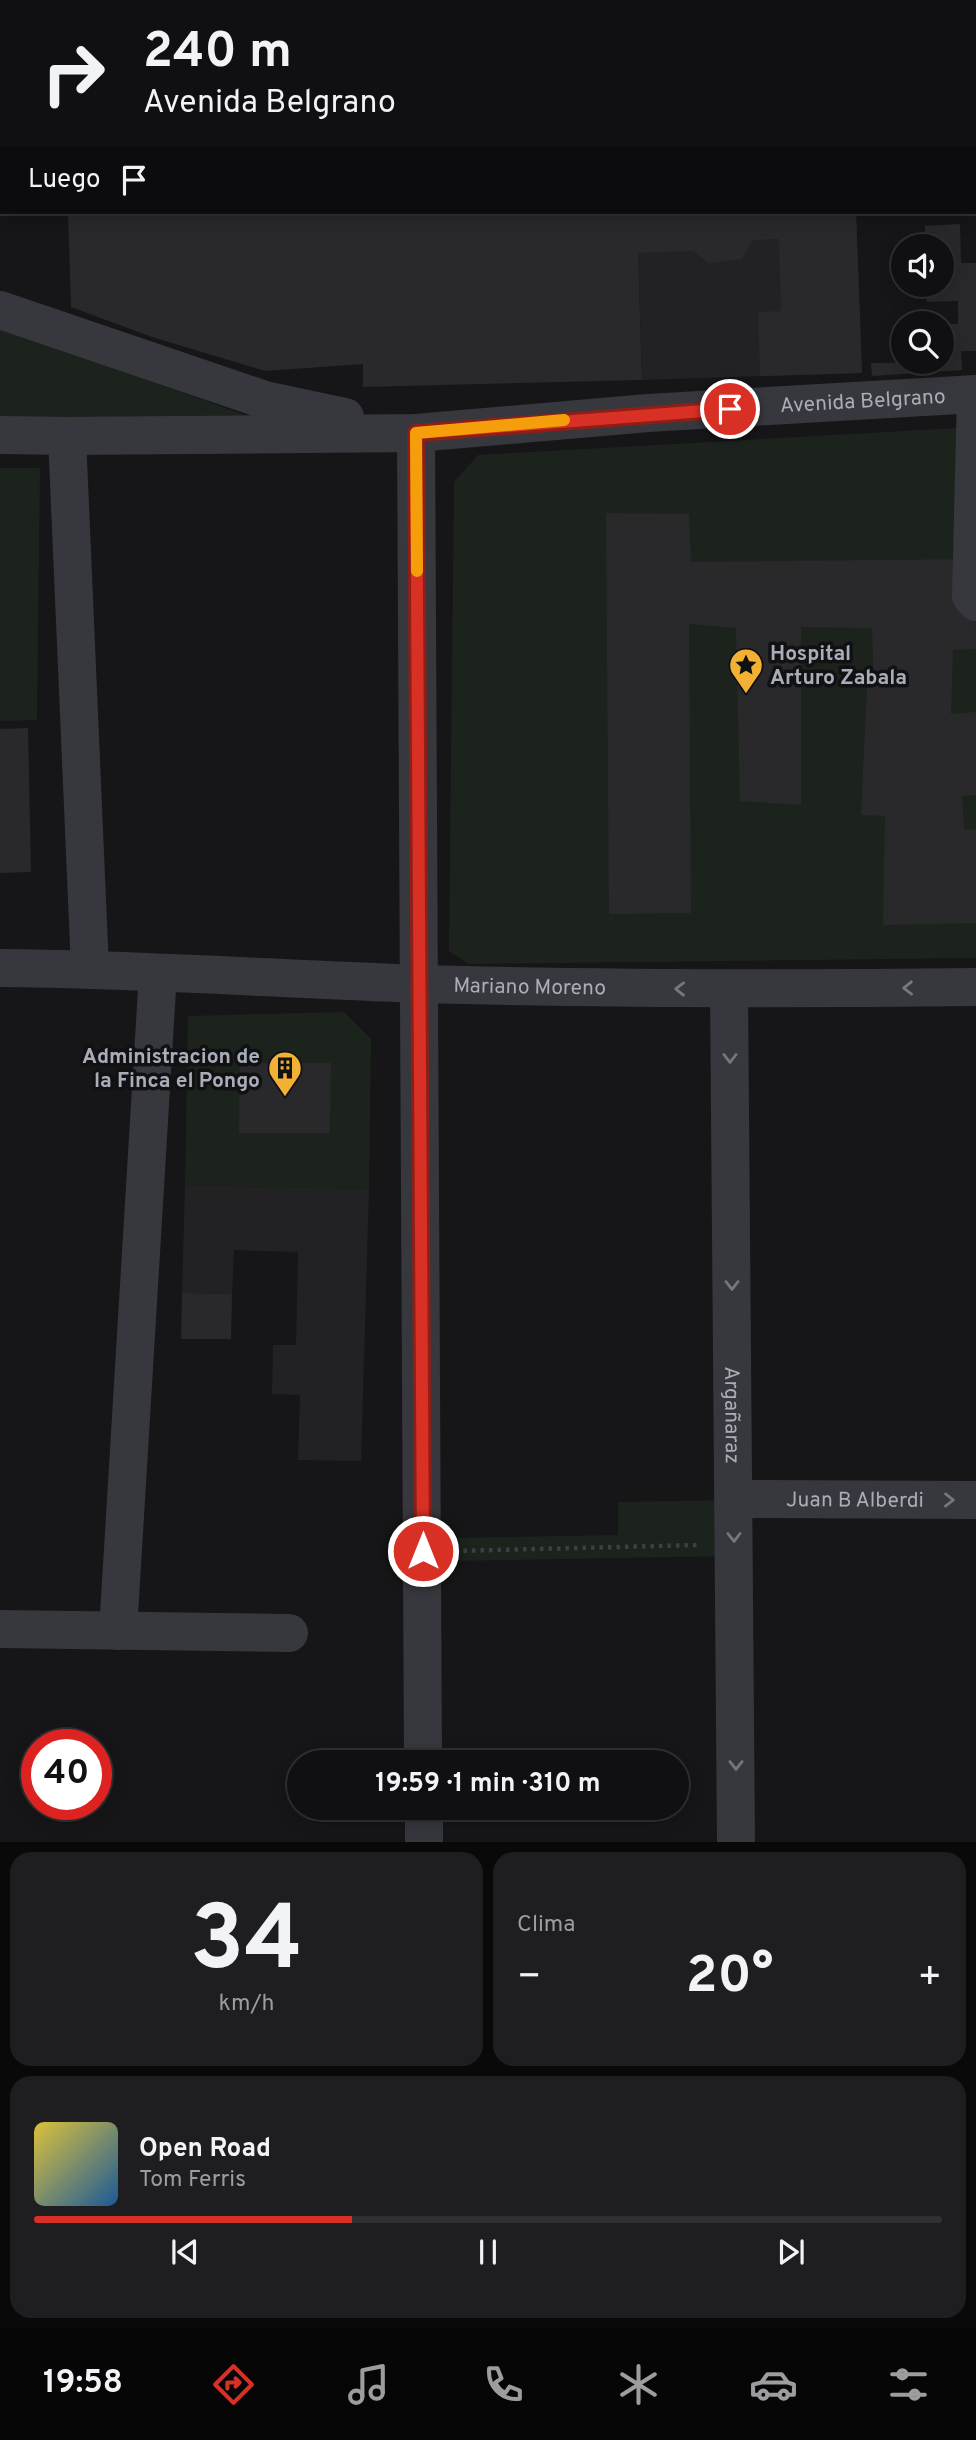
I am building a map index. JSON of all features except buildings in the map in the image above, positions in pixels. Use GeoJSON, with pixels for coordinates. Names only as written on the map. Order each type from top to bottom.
{"type":"FeatureCollection","features":[{"type":"Feature","properties":{"kind":"street"},"geometry":{"type":"LineString","coordinates":[[0,310],[265,400],[416,433]]}},
{"type":"Feature","properties":{"kind":"street"},"geometry":{"type":"LineString","coordinates":[[976,394],[971,596],[976,602]]}},
{"type":"Feature","properties":{"kind":"street","name":"Avenida Belgrano"},"geometry":{"type":"LineString","coordinates":[[416,433],[648,413],[976,394]]}},
{"type":"Feature","properties":{"kind":"street"},"geometry":{"type":"LineString","coordinates":[[0,435],[416,433]]}},
{"type":"Feature","properties":{"kind":"street"},"geometry":{"type":"LineString","coordinates":[[416,433],[424,1750]]}},
{"type":"Feature","properties":{"kind":"street"},"geometry":{"type":"LineString","coordinates":[[66,436],[90,969]]}},
{"type":"Feature","properties":{"kind":"street","name":"Mariano Moreno"},"geometry":{"type":"LineString","coordinates":[[0,968],[90,969],[419,984],[729,990],[976,987]]}},
{"type":"Feature","properties":{"kind":"street"},"geometry":{"type":"LineString","coordinates":[[118,1631],[158,974]]}},
{"type":"Feature","properties":{"kind":"street","name":"Argañaraz"},"geometry":{"type":"LineString","coordinates":[[729,990],[736,1842]]}},
{"type":"Feature","properties":{"kind":"street","name":"Juan B Alberdi"},"geometry":{"type":"LineString","coordinates":[[734,1499],[976,1500]]}},
{"type":"Feature","properties":{"kind":"street"},"geometry":{"type":"LineString","coordinates":[[0,1629],[289,1633]]}},
{"type":"Feature","properties":{"kind":"street"},"geometry":{"type":"LineString","coordinates":[[424,1820],[424,1842]]}},
{"type":"Feature","properties":{"kind":"path"},"geometry":{"type":"LineString","coordinates":[[423,1551],[707,1545]]}},
{"type":"Feature","properties":{"kind":"shaded area"},"geometry":{"type":"Polygon","coordinates":[[[637,214],[856,214],[862,373],[642,380],[637,214]]]}},
{"type":"Feature","properties":{"kind":"shaded area"},"geometry":{"type":"Polygon","coordinates":[[[0,327],[245,415],[0,419],[0,327]]]}},
{"type":"Feature","properties":{"kind":"shaded area"},"geometry":{"type":"Polygon","coordinates":[[[976,427],[976,958],[469,964],[449,951],[454,482],[478,455],[976,427]]]}},
{"type":"Feature","properties":{"kind":"shaded area"},"geometry":{"type":"Polygon","coordinates":[[[0,468],[40,468],[37,720],[0,721],[0,468]]]}},
{"type":"Feature","properties":{"kind":"shaded area"},"geometry":{"type":"Polygon","coordinates":[[[344,1012],[371,1039],[369,1189],[185,1185],[188,1016],[344,1012]]]}},
{"type":"Feature","properties":{"kind":"shaded area"},"geometry":{"type":"Polygon","coordinates":[[[185,1185],[369,1189],[361,1461],[298,1460],[300,1395],[272,1394],[273,1345],[296,1345],[298,1252],[234,1250],[232,1294],[182,1293],[185,1185]]]}},
{"type":"Feature","properties":{"kind":"shaded area"},"geometry":{"type":"Polygon","coordinates":[[[733,1500],[734,1556],[450,1561],[449,1538],[618,1535],[618,1502],[733,1500]]]}},
{"type":"Feature","properties":{"kind":"slow traffic"},"geometry":{"type":"LineString","coordinates":[[417,571],[416,433],[564,420]]}},
{"type":"Feature","properties":{"kind":"place","name":"Hospital Arturo Zabala"},"geometry":{"type":"Point","coordinates":[746,695]}},
{"type":"Feature","properties":{"kind":"place","name":"Administracion de la Finca el Pongo"},"geometry":{"type":"Point","coordinates":[285,1098]}},
{"type":"Feature","properties":{"kind":"route"},"geometry":{"type":"LineString","coordinates":[[423,1551],[416,433],[648,413],[730,409]]}}]}
